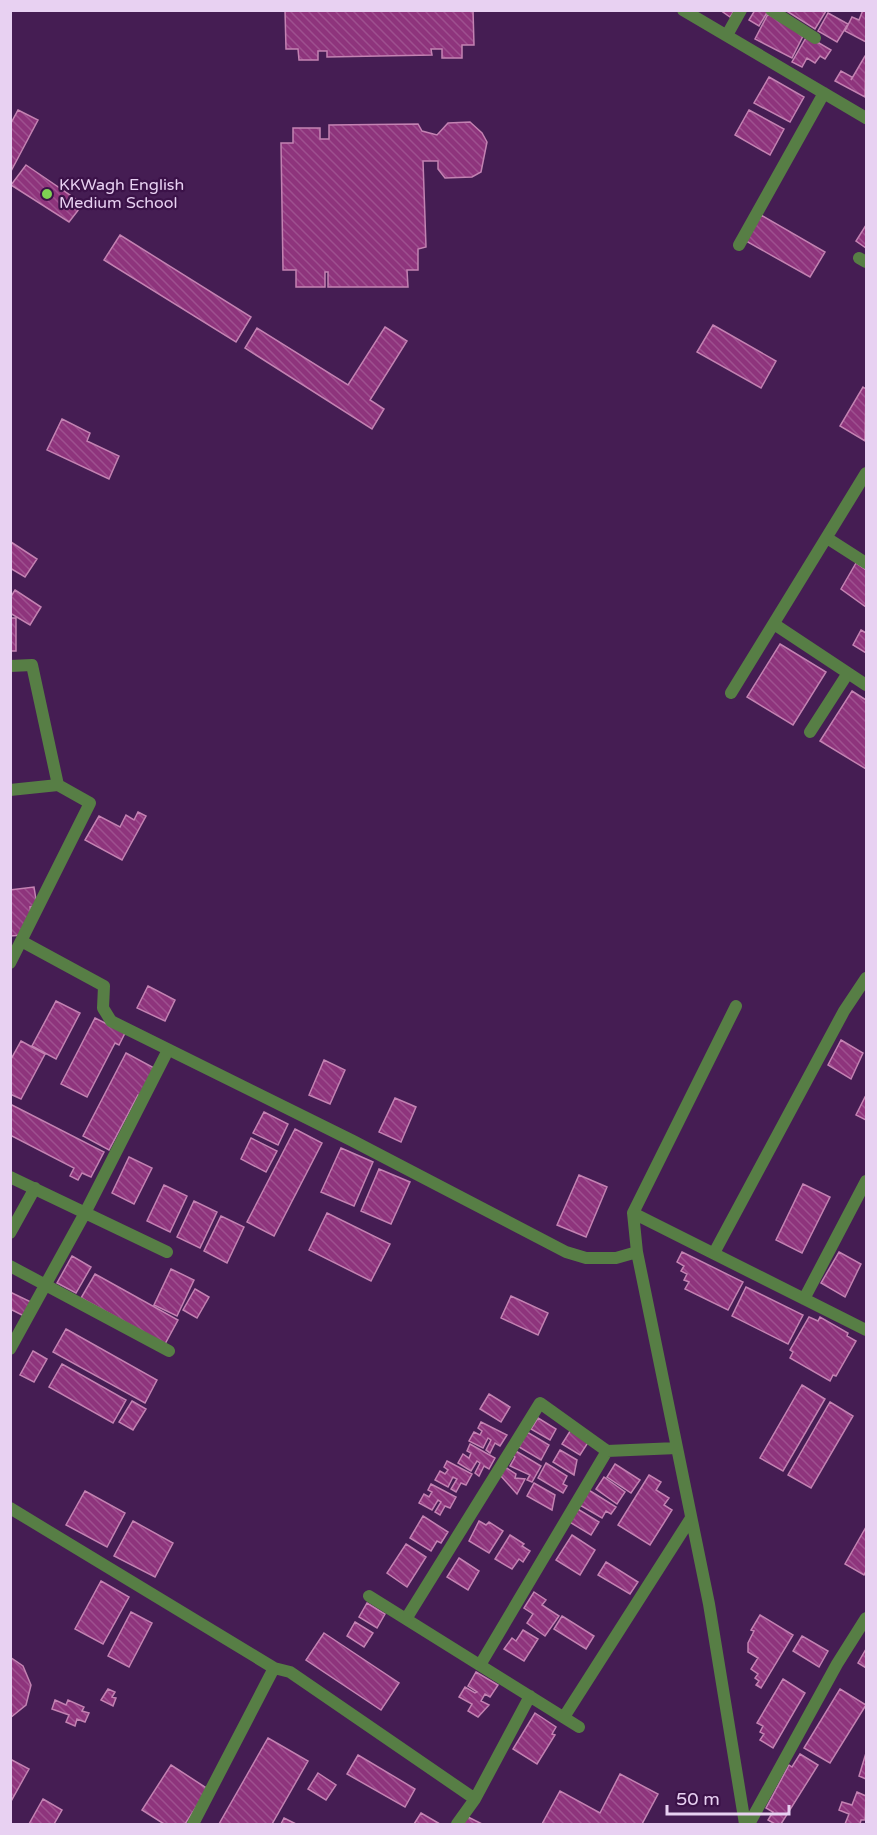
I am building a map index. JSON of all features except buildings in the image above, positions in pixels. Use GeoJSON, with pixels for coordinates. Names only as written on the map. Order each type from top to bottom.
{"type":"FeatureCollection","features":[{"type":"Feature","properties":{"kind":"street"},"geometry":{"type":"LineString","coordinates":[[683,10],[867,118]]}},
{"type":"Feature","properties":{"kind":"street"},"geometry":{"type":"LineString","coordinates":[[727,36],[741,10]]}},
{"type":"Feature","properties":{"kind":"street"},"geometry":{"type":"LineString","coordinates":[[771,10],[814,38]]}},
{"type":"Feature","properties":{"kind":"street"},"geometry":{"type":"LineString","coordinates":[[739,244],[824,93]]}},
{"type":"Feature","properties":{"kind":"street"},"geometry":{"type":"LineString","coordinates":[[731,693],[867,473]]}},
{"type":"Feature","properties":{"kind":"street"},"geometry":{"type":"LineString","coordinates":[[827,538],[867,563]]}},
{"type":"Feature","properties":{"kind":"street"},"geometry":{"type":"LineString","coordinates":[[774,624],[867,685]]}},
{"type":"Feature","properties":{"kind":"street"},"geometry":{"type":"LineString","coordinates":[[10,666],[32,664],[58,784]]}},
{"type":"Feature","properties":{"kind":"street"},"geometry":{"type":"LineString","coordinates":[[810,732],[848,673]]}},
{"type":"Feature","properties":{"kind":"street"},"geometry":{"type":"LineString","coordinates":[[10,790],[58,784],[90,803],[23,942],[10,963]]}},
{"type":"Feature","properties":{"kind":"street"},"geometry":{"type":"LineString","coordinates":[[23,942],[104,986],[103,1008],[111,1021],[353,1141],[566,1252],[586,1258],[616,1258],[637,1252]]}},
{"type":"Feature","properties":{"kind":"street"},"geometry":{"type":"LineString","coordinates":[[714,1253],[844,1011],[867,978]]}},
{"type":"Feature","properties":{"kind":"street"},"geometry":{"type":"LineString","coordinates":[[736,1006],[633,1213],[637,1252],[709,1604],[747,1824]]}},
{"type":"Feature","properties":{"kind":"street"},"geometry":{"type":"LineString","coordinates":[[10,1349],[85,1213],[168,1050]]}},
{"type":"Feature","properties":{"kind":"street"},"geometry":{"type":"LineString","coordinates":[[10,1177],[167,1252]]}},
{"type":"Feature","properties":{"kind":"street"},"geometry":{"type":"LineString","coordinates":[[804,1299],[867,1181]]}},
{"type":"Feature","properties":{"kind":"street"},"geometry":{"type":"LineString","coordinates":[[10,1233],[35,1188]]}},
{"type":"Feature","properties":{"kind":"street"},"geometry":{"type":"LineString","coordinates":[[633,1213],[867,1330]]}},
{"type":"Feature","properties":{"kind":"street"},"geometry":{"type":"LineString","coordinates":[[10,1266],[169,1351]]}},
{"type":"Feature","properties":{"kind":"street"},"geometry":{"type":"LineString","coordinates":[[406,1619],[540,1403],[607,1451],[677,1448]]}},
{"type":"Feature","properties":{"kind":"street"},"geometry":{"type":"LineString","coordinates":[[480,1665],[607,1451]]}},
{"type":"Feature","properties":{"kind":"street"},"geometry":{"type":"LineString","coordinates":[[10,1508],[274,1668],[290,1672],[475,1799]]}},
{"type":"Feature","properties":{"kind":"street"},"geometry":{"type":"LineString","coordinates":[[564,1717],[691,1518]]}},
{"type":"Feature","properties":{"kind":"street"},"geometry":{"type":"LineString","coordinates":[[369,1596],[579,1727]]}},
{"type":"Feature","properties":{"kind":"street"},"geometry":{"type":"LineString","coordinates":[[747,1824],[837,1664],[867,1618]]}},
{"type":"Feature","properties":{"kind":"street"},"geometry":{"type":"LineString","coordinates":[[193,1824],[274,1668]]}},
{"type":"Feature","properties":{"kind":"street"},"geometry":{"type":"LineString","coordinates":[[458,1824],[475,1799],[530,1696]]}},
{"type":"Feature","properties":{"kind":"place","name":"KKWagh English Medium School"},"geometry":{"type":"Point","coordinates":[47,194]}}]}
